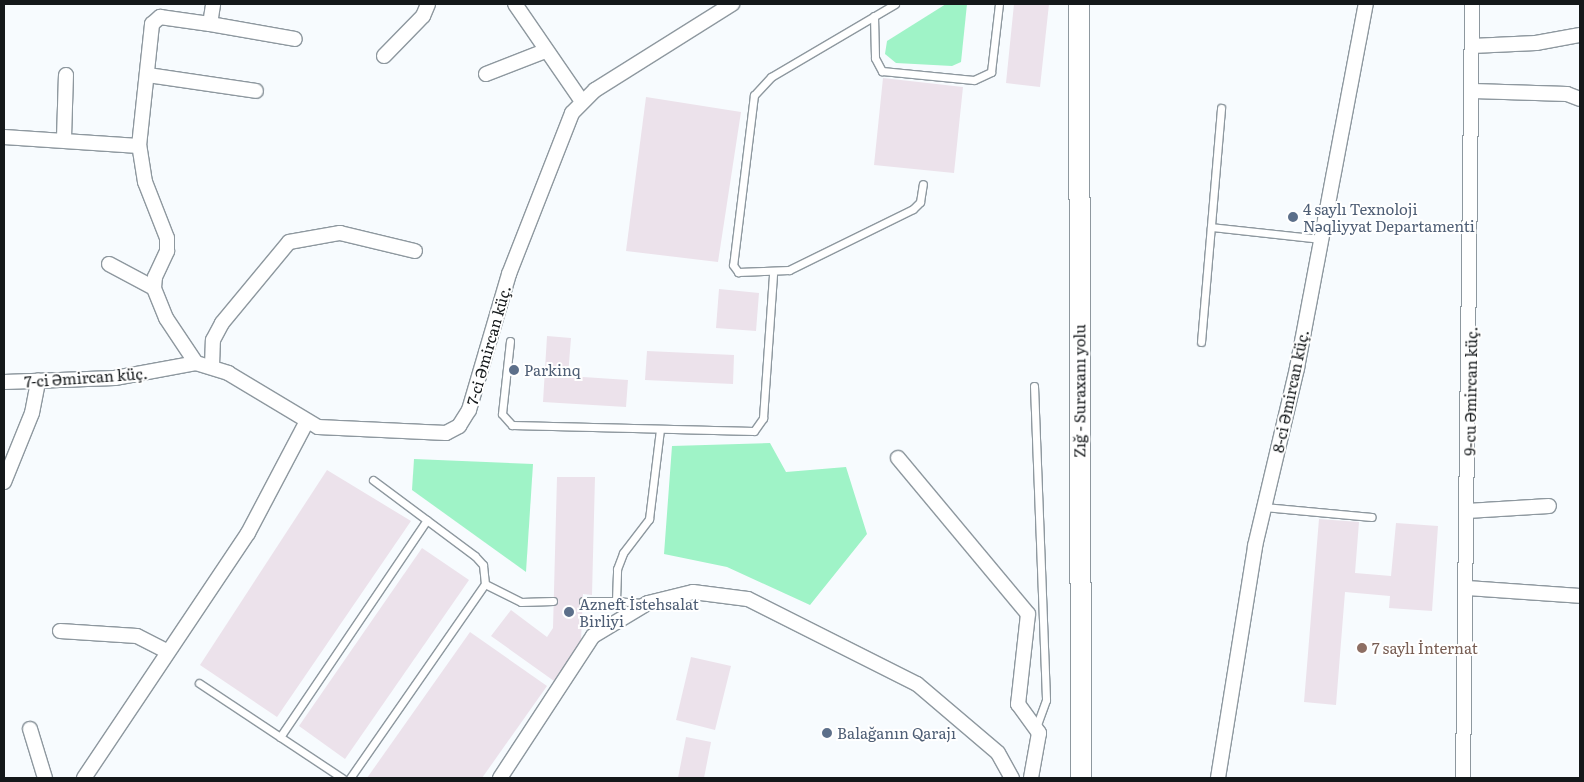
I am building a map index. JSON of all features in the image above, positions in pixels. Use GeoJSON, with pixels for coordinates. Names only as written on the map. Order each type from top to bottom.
{"type":"FeatureCollection","features":[{"type":"Feature","properties":{"kind":"main road","name":"Zığ - Suraxanı yolu"},"geometry":{"type":"LineString","coordinates":[[1079,4],[1081,778]]}},
{"type":"Feature","properties":{"kind":"street"},"geometry":{"type":"LineString","coordinates":[[210,24],[212,4]]}},
{"type":"Feature","properties":{"kind":"street"},"geometry":{"type":"LineString","coordinates":[[384,56],[423,16],[428,4]]}},
{"type":"Feature","properties":{"kind":"street"},"geometry":{"type":"LineString","coordinates":[[515,4],[545,51],[581,100]]}},
{"type":"Feature","properties":{"kind":"street","name":"7-ci Əmircan küç."},"geometry":{"type":"LineString","coordinates":[[4,382],[115,378],[196,363],[212,366],[306,423],[429,435],[459,426],[469,410],[509,274],[572,113],[581,100],[732,4]]}},
{"type":"Feature","properties":{"kind":"street","name":"8-ci Əmircan küç."},"geometry":{"type":"LineString","coordinates":[[1218,778],[1264,507],[1322,239],[1366,4]]}},
{"type":"Feature","properties":{"kind":"street","name":"9-cu Əmircan küç."},"geometry":{"type":"LineString","coordinates":[[1463,778],[1473,91],[1472,4]]}},
{"type":"Feature","properties":{"kind":"street"},"geometry":{"type":"LineString","coordinates":[[196,363],[166,318],[154,288],[154,277],[168,251],[167,238],[145,182],[139,146],[152,24],[160,17],[295,39]]}},
{"type":"Feature","properties":{"kind":"street"},"geometry":{"type":"LineString","coordinates":[[1472,46],[1536,44],[1580,35]]}},
{"type":"Feature","properties":{"kind":"street"},"geometry":{"type":"LineString","coordinates":[[486,74],[545,51]]}},
{"type":"Feature","properties":{"kind":"street"},"geometry":{"type":"LineString","coordinates":[[64,138],[66,75]]}},
{"type":"Feature","properties":{"kind":"street"},"geometry":{"type":"LineString","coordinates":[[148,75],[256,91]]}},
{"type":"Feature","properties":{"kind":"street"},"geometry":{"type":"LineString","coordinates":[[1473,91],[1567,94],[1580,99]]}},
{"type":"Feature","properties":{"kind":"street"},"geometry":{"type":"LineString","coordinates":[[4,137],[64,138],[139,146]]}},
{"type":"Feature","properties":{"kind":"street"},"geometry":{"type":"LineString","coordinates":[[212,366],[213,340],[222,323],[289,242],[340,233],[415,251]]}},
{"type":"Feature","properties":{"kind":"street"},"geometry":{"type":"LineString","coordinates":[[109,264],[154,288]]}},
{"type":"Feature","properties":{"kind":"street"},"geometry":{"type":"LineString","coordinates":[[4,482],[32,413],[38,382]]}},
{"type":"Feature","properties":{"kind":"street"},"geometry":{"type":"LineString","coordinates":[[84,778],[166,651],[248,532],[306,423]]}},
{"type":"Feature","properties":{"kind":"street"},"geometry":{"type":"LineString","coordinates":[[898,458],[1028,614],[1018,704],[1036,727],[1039,743],[1031,778]]}},
{"type":"Feature","properties":{"kind":"street"},"geometry":{"type":"LineString","coordinates":[[1467,510],[1549,506]]}},
{"type":"Feature","properties":{"kind":"street"},"geometry":{"type":"LineString","coordinates":[[1466,588],[1580,596]]}},
{"type":"Feature","properties":{"kind":"street"},"geometry":{"type":"LineString","coordinates":[[500,778],[593,636],[648,603],[693,592],[733,594],[849,647],[951,710],[998,753],[1012,778]]}},
{"type":"Feature","properties":{"kind":"street"},"geometry":{"type":"LineString","coordinates":[[60,631],[138,636],[166,651]]}},
{"type":"Feature","properties":{"kind":"street"},"geometry":{"type":"LineString","coordinates":[[30,729],[45,778]]}},
{"type":"Feature","properties":{"kind":"lane"},"geometry":{"type":"LineString","coordinates":[[895,4],[770,77],[754,95],[733,266],[738,272],[772,274],[789,270],[913,209],[920,202],[923,184]]}},
{"type":"Feature","properties":{"kind":"lane"},"geometry":{"type":"LineString","coordinates":[[874,16],[875,58],[882,71],[974,80],[991,72],[999,4]]}},
{"type":"Feature","properties":{"kind":"lane"},"geometry":{"type":"LineString","coordinates":[[1201,342],[1221,108]]}},
{"type":"Feature","properties":{"kind":"lane"},"geometry":{"type":"LineString","coordinates":[[1212,227],[1322,239]]}},
{"type":"Feature","properties":{"kind":"lane"},"geometry":{"type":"LineString","coordinates":[[510,341],[502,414],[505,421],[521,426],[754,431],[760,427],[772,274]]}},
{"type":"Feature","properties":{"kind":"lane"},"geometry":{"type":"LineString","coordinates":[[1034,386],[1046,700],[1036,727]]}},
{"type":"Feature","properties":{"kind":"lane"},"geometry":{"type":"LineString","coordinates":[[616,601],[623,554],[649,519],[653,503],[660,430]]}},
{"type":"Feature","properties":{"kind":"lane"},"geometry":{"type":"LineString","coordinates":[[350,778],[485,584],[483,565],[475,556],[373,480]]}},
{"type":"Feature","properties":{"kind":"lane"},"geometry":{"type":"LineString","coordinates":[[1264,507],[1372,517]]}},
{"type":"Feature","properties":{"kind":"lane"},"geometry":{"type":"LineString","coordinates":[[280,736],[427,520]]}},
{"type":"Feature","properties":{"kind":"lane"},"geometry":{"type":"LineString","coordinates":[[485,584],[521,602],[553,601]]}},
{"type":"Feature","properties":{"kind":"lane"},"geometry":{"type":"LineString","coordinates":[[583,601],[648,603]]}},
{"type":"Feature","properties":{"kind":"lane"},"geometry":{"type":"LineString","coordinates":[[199,683],[342,778]]}},
{"type":"Feature","properties":{"kind":"green space"},"geometry":{"type":"Polygon","coordinates":[[[946,4],[967,4],[961,62],[952,66],[896,63],[885,54],[887,41],[946,4]]]}},
{"type":"Feature","properties":{"kind":"green space"},"geometry":{"type":"Polygon","coordinates":[[[770,443],[786,472],[846,467],[867,534],[810,605],[727,567],[664,554],[672,446],[770,443]]]}},
{"type":"Feature","properties":{"kind":"green space"},"geometry":{"type":"Polygon","coordinates":[[[414,459],[533,464],[526,572],[412,490],[414,459]]]}},
{"type":"Feature","properties":{"kind":"building"},"geometry":{"type":"Polygon","coordinates":[[[1014,4],[1049,4],[1040,87],[1006,83],[1014,4]]]}},
{"type":"Feature","properties":{"kind":"building"},"geometry":{"type":"Polygon","coordinates":[[[883,78],[963,87],[954,173],[874,165],[883,78]]]}},
{"type":"Feature","properties":{"kind":"building"},"geometry":{"type":"Polygon","coordinates":[[[646,97],[741,112],[718,262],[626,251],[646,97]]]}},
{"type":"Feature","properties":{"kind":"building"},"geometry":{"type":"Polygon","coordinates":[[[719,289],[759,293],[756,331],[716,328],[719,289]]]}},
{"type":"Feature","properties":{"kind":"building"},"geometry":{"type":"Polygon","coordinates":[[[547,336],[571,338],[568,376],[628,380],[626,407],[543,402],[547,336]]]}},
{"type":"Feature","properties":{"kind":"building"},"geometry":{"type":"Polygon","coordinates":[[[647,351],[734,355],[733,384],[645,380],[647,351]]]}},
{"type":"Feature","properties":{"kind":"building"},"geometry":{"type":"Polygon","coordinates":[[[327,470],[411,521],[277,717],[200,665],[327,470]]]}},
{"type":"Feature","properties":{"kind":"building"},"geometry":{"type":"Polygon","coordinates":[[[557,477],[595,477],[592,595],[583,594],[581,641],[554,681],[491,636],[511,610],[547,637],[553,628],[557,477]]]}},
{"type":"Feature","properties":{"kind":"building"},"geometry":{"type":"Polygon","coordinates":[[[1319,519],[1359,522],[1355,573],[1391,576],[1396,523],[1438,526],[1432,611],[1389,608],[1390,596],[1345,592],[1336,705],[1304,702],[1319,519]]]}},
{"type":"Feature","properties":{"kind":"building"},"geometry":{"type":"Polygon","coordinates":[[[422,548],[469,580],[345,759],[299,726],[422,548]]]}},
{"type":"Feature","properties":{"kind":"building"},"geometry":{"type":"Polygon","coordinates":[[[470,632],[547,686],[482,778],[367,778],[470,632]]]}},
{"type":"Feature","properties":{"kind":"building"},"geometry":{"type":"Polygon","coordinates":[[[691,657],[731,666],[715,730],[676,720],[691,657]]]}},
{"type":"Feature","properties":{"kind":"building"},"geometry":{"type":"Polygon","coordinates":[[[686,737],[711,742],[704,778],[678,778],[686,737]]]}},
{"type":"Feature","properties":{"kind":"place","name":"4 saylı Texnoloji Nəqliyyat Departamenti"},"geometry":{"type":"Point","coordinates":[1293,217]}},
{"type":"Feature","properties":{"kind":"place","name":"Parkinq"},"geometry":{"type":"Point","coordinates":[514,370]}},
{"type":"Feature","properties":{"kind":"place","name":"Azneft İstehsalat Birliyi"},"geometry":{"type":"Point","coordinates":[569,612]}},
{"type":"Feature","properties":{"kind":"place","name":"7 saylı İnternat"},"geometry":{"type":"Point","coordinates":[1362,648]}},
{"type":"Feature","properties":{"kind":"place","name":"Balağanın Qarajı"},"geometry":{"type":"Point","coordinates":[827,733]}}]}
